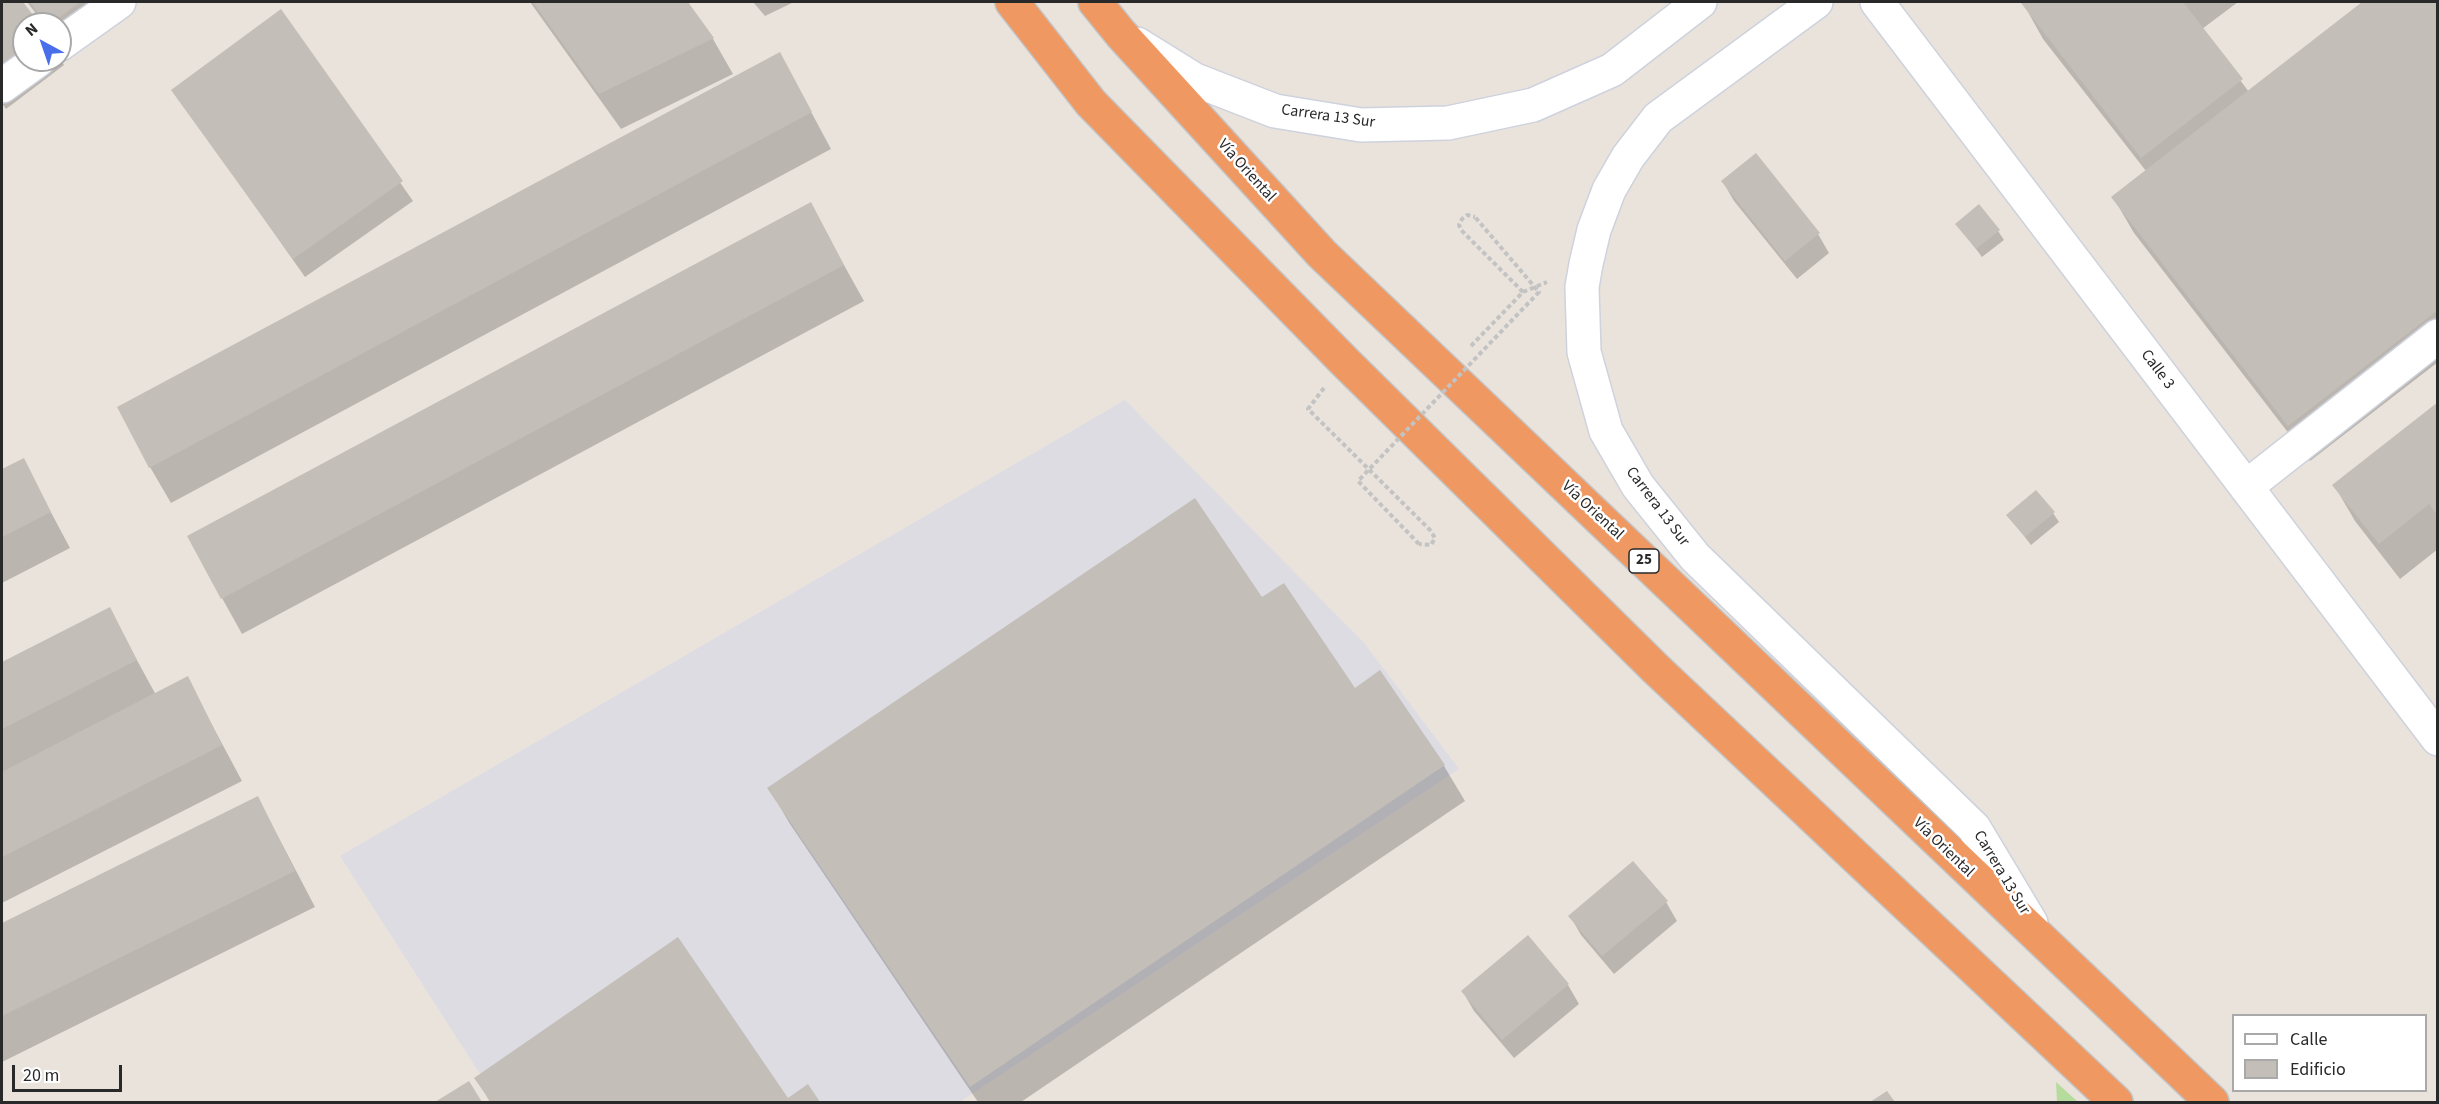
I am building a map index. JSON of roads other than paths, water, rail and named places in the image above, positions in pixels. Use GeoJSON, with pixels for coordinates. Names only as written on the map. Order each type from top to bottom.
{"type":"FeatureCollection","features":[{"type":"Feature","properties":{"kind":"highway"},"geometry":{"type":"LineString","coordinates":[[1012,2],[1091,103],[1344,361],[1656,669],[2116,1102]]}},
{"type":"Feature","properties":{"kind":"highway","name":"Vía Oriental"},"geometry":{"type":"LineString","coordinates":[[1095,2],[1121,34],[1322,254],[2044,945],[2212,1102]]}},
{"type":"Feature","properties":{"kind":"street"},"geometry":{"type":"LineString","coordinates":[[72,35],[119,2]]}},
{"type":"Feature","properties":{"kind":"street","name":"Carrera 13 Sur"},"geometry":{"type":"LineString","coordinates":[[1121,34],[1194,80],[1275,111],[1360,125],[1448,123],[1533,105],[1612,70],[1700,2]]}},
{"type":"Feature","properties":{"kind":"street","name":"Carrera 13 Sur"},"geometry":{"type":"LineString","coordinates":[[1816,2],[1658,118],[1628,157],[1609,190],[1594,230],[1586,264],[1582,287],[1584,352],[1606,432],[1638,486],[1695,557],[1974,828],[2044,945]]}},
{"type":"Feature","properties":{"kind":"street","name":"Calle 3"},"geometry":{"type":"LineString","coordinates":[[1877,2],[2436,733]]}},
{"type":"Feature","properties":{"kind":"street"},"geometry":{"type":"LineString","coordinates":[[2,86],[21,72]]}},
{"type":"Feature","properties":{"kind":"street"},"geometry":{"type":"LineString","coordinates":[[2246,487],[2438,336]]}}]}
